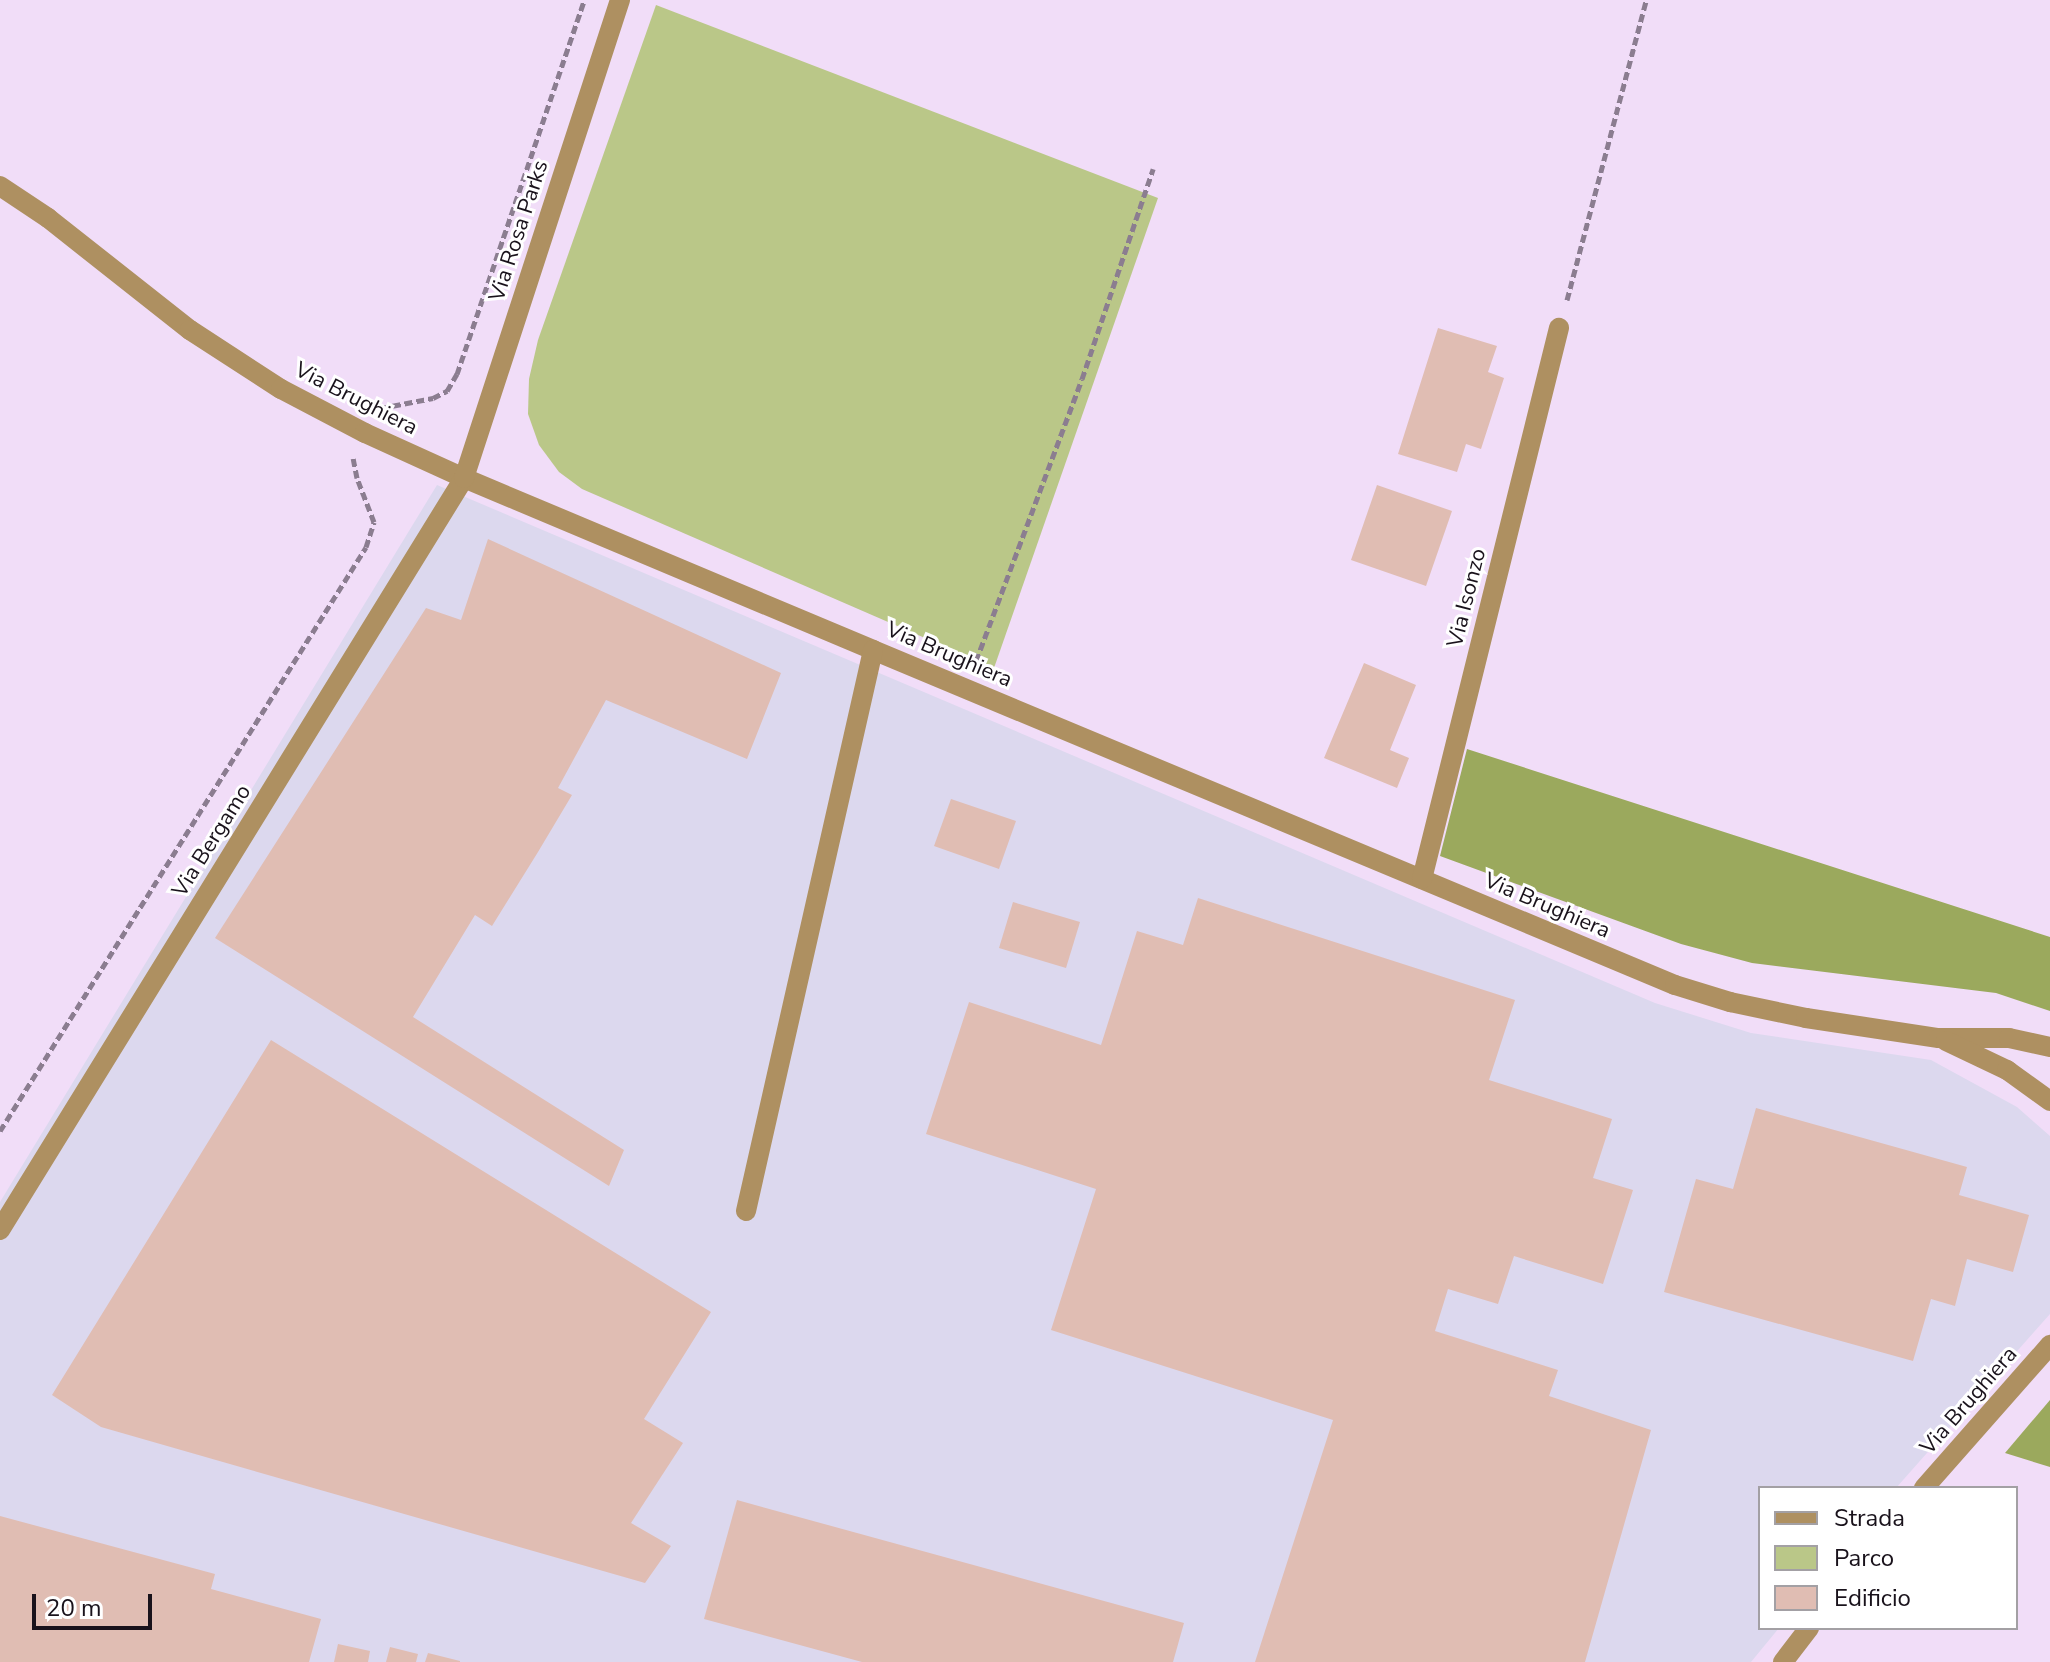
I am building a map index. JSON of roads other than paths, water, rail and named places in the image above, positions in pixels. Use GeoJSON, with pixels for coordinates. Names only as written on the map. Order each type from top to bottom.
{"type":"FeatureCollection","features":[{"type":"Feature","properties":{"kind":"street","name":"Via Rosa Parks"},"geometry":{"type":"LineString","coordinates":[[464,478],[620,0]]}},
{"type":"Feature","properties":{"kind":"street","name":"Via Brughiera"},"geometry":{"type":"LineString","coordinates":[[0,186],[48,218],[190,330],[281,389],[365,433],[464,478],[1675,985],[1716,998],[1806,1018],[1939,1038]]}},
{"type":"Feature","properties":{"kind":"street","name":"Via Isonzo"},"geometry":{"type":"LineString","coordinates":[[1422,879],[1559,328]]}},
{"type":"Feature","properties":{"kind":"street","name":"Via Bergamo"},"geometry":{"type":"LineString","coordinates":[[0,1230],[464,478]]}},
{"type":"Feature","properties":{"kind":"street"},"geometry":{"type":"LineString","coordinates":[[746,1211],[873,650]]}},
{"type":"Feature","properties":{"kind":"street"},"geometry":{"type":"LineString","coordinates":[[1939,1038],[2009,1038],[2050,1047]]}},
{"type":"Feature","properties":{"kind":"street"},"geometry":{"type":"LineString","coordinates":[[1939,1038],[2007,1070],[2050,1101]]}},
{"type":"Feature","properties":{"kind":"street","name":"Via Brughiera"},"geometry":{"type":"LineString","coordinates":[[1926,1486],[2050,1345]]}},
{"type":"Feature","properties":{"kind":"street"},"geometry":{"type":"LineString","coordinates":[[1783,1662],[1807,1630]]}}]}
